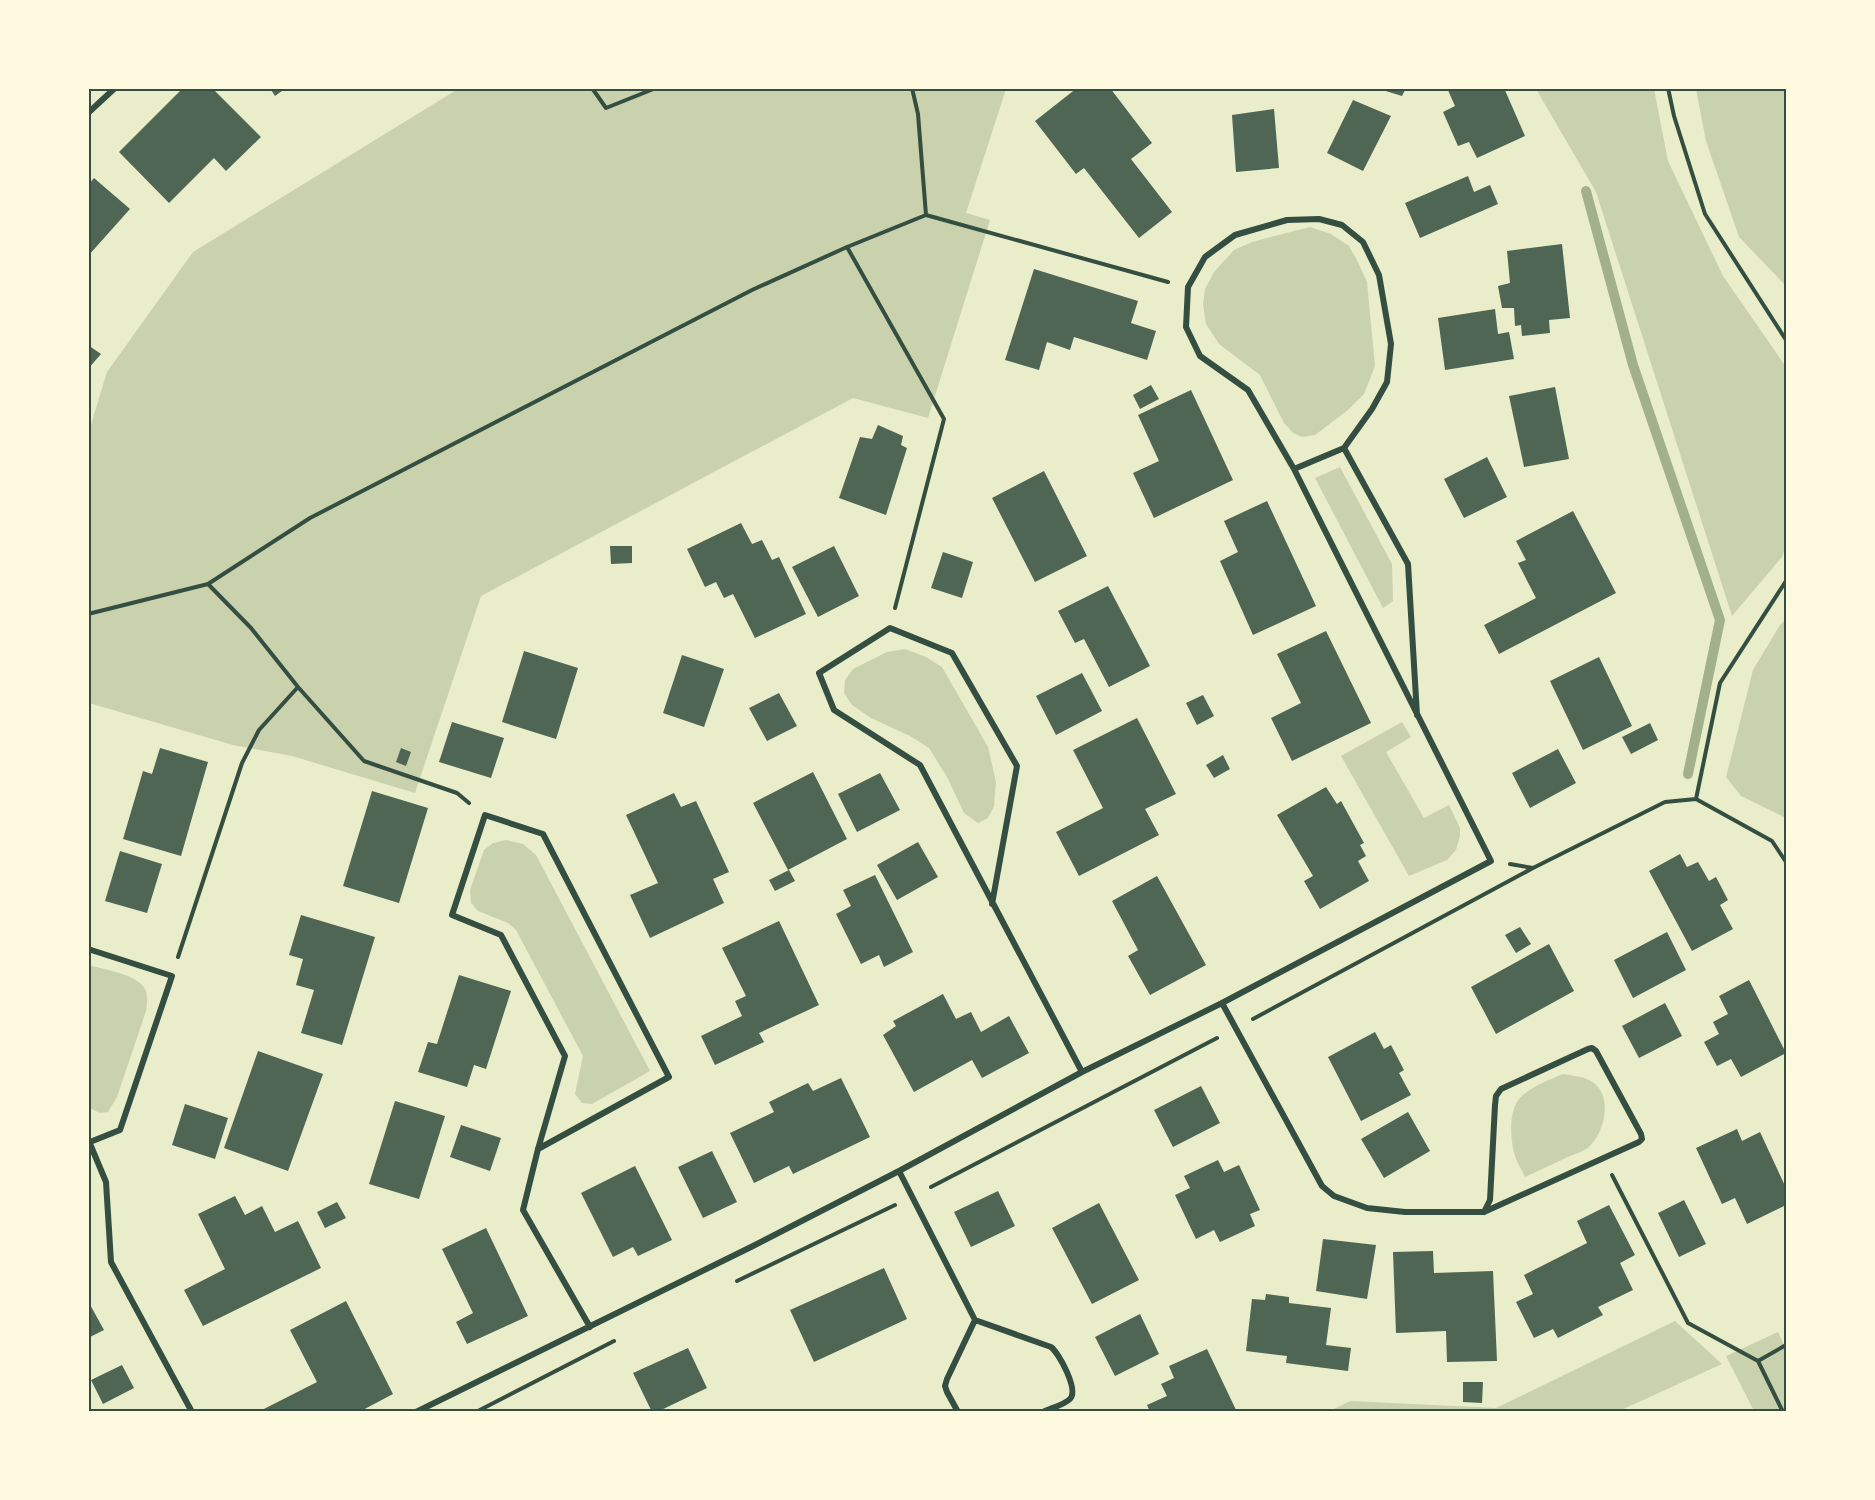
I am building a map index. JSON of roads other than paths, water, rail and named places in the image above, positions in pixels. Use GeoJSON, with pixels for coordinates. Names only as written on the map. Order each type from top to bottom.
{"type":"FeatureCollection","features":[{"type":"Feature","properties":{"kind":"street"},"geometry":{"type":"LineString","coordinates":[[88,113],[115,88]]}},
{"type":"Feature","properties":{"kind":"street"},"geometry":{"type":"LineString","coordinates":[[416,1412],[899,1172],[1082,1072],[1222,1003],[1491,861],[1294,469],[1248,390],[1226,372],[1200,356],[1186,327],[1188,287],[1205,257],[1235,235],[1287,220],[1319,219],[1342,225],[1363,242],[1379,274],[1391,344],[1387,382],[1372,409],[1344,448],[1294,469]]}},
{"type":"Feature","properties":{"kind":"street"},"geometry":{"type":"LineString","coordinates":[[1344,448],[1408,564],[1417,715]]}},
{"type":"Feature","properties":{"kind":"street"},"geometry":{"type":"LineString","coordinates":[[992,904],[1017,766],[952,652],[890,628],[819,673],[834,710],[920,765],[992,904],[1082,1072]]}},
{"type":"Feature","properties":{"kind":"street"},"geometry":{"type":"LineString","coordinates":[[538,1149],[669,1077],[543,834],[485,814],[452,915],[501,935],[565,1056],[538,1149],[523,1210],[590,1327]]}},
{"type":"Feature","properties":{"kind":"street"},"geometry":{"type":"LineString","coordinates":[[88,949],[172,976],[120,1130],[89,1141],[106,1182],[111,1263],[192,1412]]}},
{"type":"Feature","properties":{"kind":"street"},"geometry":{"type":"LineString","coordinates":[[1222,1003],[1322,1186],[1334,1196],[1367,1208],[1396,1211],[1484,1212],[1639,1142],[1642,1139],[1641,1134],[1596,1051],[1592,1048],[1588,1049],[1501,1089],[1496,1096],[1490,1200],[1484,1212]]}},
{"type":"Feature","properties":{"kind":"street"},"geometry":{"type":"LineString","coordinates":[[899,1172],[975,1320],[1054,1349],[1072,1385],[1072,1395],[1069,1399],[1043,1412]]}},
{"type":"Feature","properties":{"kind":"street"},"geometry":{"type":"LineString","coordinates":[[958,1412],[945,1386],[975,1320]]}},
{"type":"Feature","properties":{"kind":"waterway"},"geometry":{"type":"LineString","coordinates":[[1586,191],[1633,365],[1720,620],[1688,774]]}}]}
